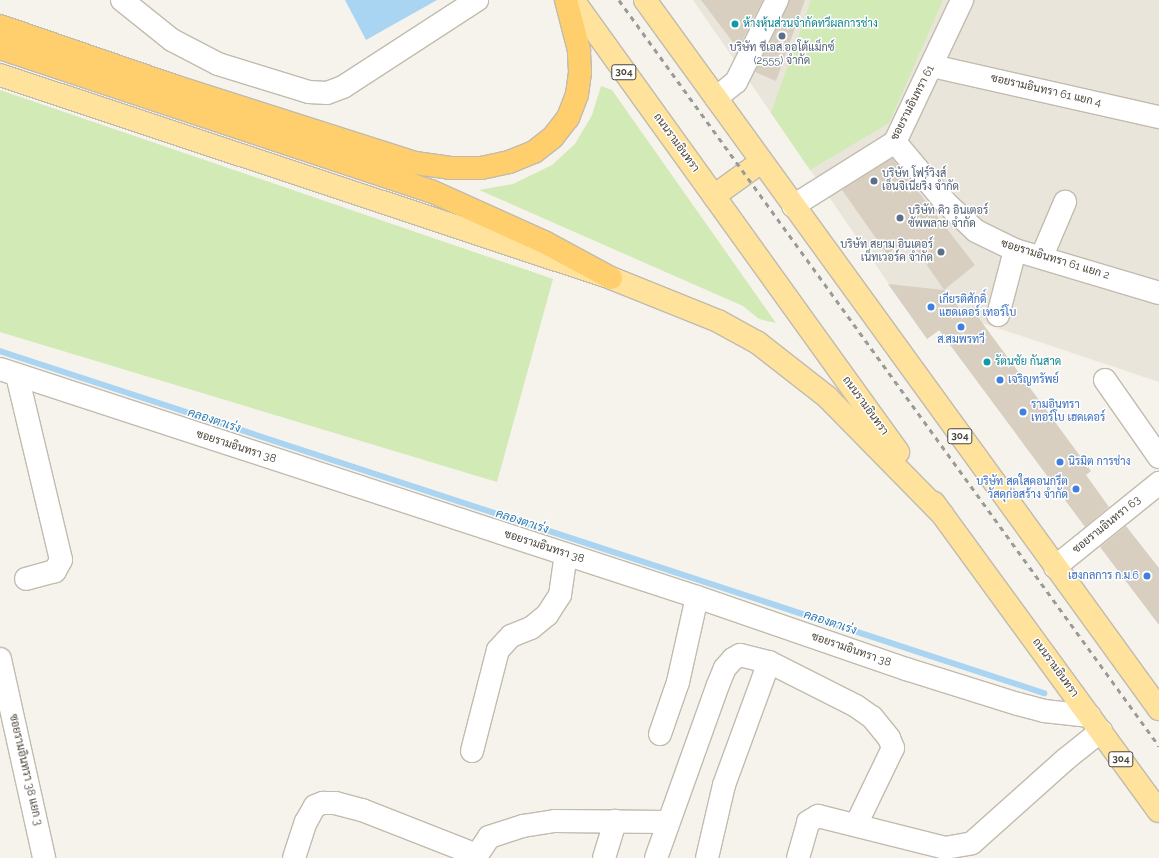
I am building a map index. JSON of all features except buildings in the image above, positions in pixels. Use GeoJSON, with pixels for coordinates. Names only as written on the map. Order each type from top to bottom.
{"type":"FeatureCollection","features":[{"type":"Feature","properties":{"kind":"highway"},"geometry":{"type":"LineString","coordinates":[[0,26],[177,87],[415,163],[448,168],[481,168],[509,162],[534,152],[553,137],[568,118],[577,94],[580,72],[579,50],[566,0]]}},
{"type":"Feature","properties":{"kind":"highway"},"geometry":{"type":"LineString","coordinates":[[0,48],[89,79],[368,168],[431,191],[546,243],[611,278]]}},
{"type":"Feature","properties":{"kind":"main road","name":"ถนนรามอินทรา"},"geometry":{"type":"LineString","coordinates":[[573,0],[942,514],[1159,810]]}},
{"type":"Feature","properties":{"kind":"main road","name":"304"},"geometry":{"type":"LineString","coordinates":[[645,0],[1159,709]]}},
{"type":"Feature","properties":{"kind":"main road"},"geometry":{"type":"LineString","coordinates":[[0,75],[611,278],[669,300],[758,343],[827,397],[942,514]]}},
{"type":"Feature","properties":{"kind":"main road"},"geometry":{"type":"LineString","coordinates":[[714,196],[761,162]]}},
{"type":"Feature","properties":{"kind":"street"},"geometry":{"type":"LineString","coordinates":[[122,0],[172,40],[218,64],[309,92],[327,93],[343,87],[477,0]]}},
{"type":"Feature","properties":{"kind":"street"},"geometry":{"type":"LineString","coordinates":[[716,98],[736,82],[777,0]]}},
{"type":"Feature","properties":{"kind":"street","name":"ซอยรามอินทรา 61"},"geometry":{"type":"LineString","coordinates":[[793,206],[895,142],[962,0]]}},
{"type":"Feature","properties":{"kind":"street","name":"ซอยรามอินทรา 61 แยก 4"},"geometry":{"type":"LineString","coordinates":[[932,66],[1159,117]]}},
{"type":"Feature","properties":{"kind":"street","name":"ซอยรามอินทรา 61 แยก 2"},"geometry":{"type":"LineString","coordinates":[[895,142],[946,203],[976,231],[1015,250],[1042,256],[1159,293]]}},
{"type":"Feature","properties":{"kind":"street"},"geometry":{"type":"LineString","coordinates":[[1042,256],[1065,202]]}},
{"type":"Feature","properties":{"kind":"street"},"geometry":{"type":"LineString","coordinates":[[998,315],[1015,250]]}},
{"type":"Feature","properties":{"kind":"street"},"geometry":{"type":"LineString","coordinates":[[8,372],[61,560],[55,572],[26,579]]}},
{"type":"Feature","properties":{"kind":"street","name":"ซอยรามอินทรา 38"},"geometry":{"type":"LineString","coordinates":[[8,372],[697,597],[906,669],[1018,704],[1095,724]]}},
{"type":"Feature","properties":{"kind":"street"},"geometry":{"type":"LineString","coordinates":[[1105,380],[1159,457]]}},
{"type":"Feature","properties":{"kind":"street","name":"ซอยรามอินทรา 63"},"geometry":{"type":"LineString","coordinates":[[1055,567],[1159,483]]}},
{"type":"Feature","properties":{"kind":"street"},"geometry":{"type":"LineString","coordinates":[[472,751],[498,650],[511,636],[530,628],[547,615],[560,595],[566,554]]}},
{"type":"Feature","properties":{"kind":"street"},"geometry":{"type":"LineString","coordinates":[[660,734],[678,682],[697,597]]}},
{"type":"Feature","properties":{"kind":"street"},"geometry":{"type":"LineString","coordinates":[[656,858],[667,822],[725,668],[732,659],[740,655],[769,662],[856,706],[872,717],[889,738],[893,748],[856,825]]}},
{"type":"Feature","properties":{"kind":"street","name":"ซอยรามอินทรา 38 แยก 3"},"geometry":{"type":"LineString","coordinates":[[0,658],[44,858]]}},
{"type":"Feature","properties":{"kind":"street"},"geometry":{"type":"LineString","coordinates":[[708,858],[724,785],[769,662]]}},
{"type":"Feature","properties":{"kind":"street"},"geometry":{"type":"LineString","coordinates":[[798,858],[808,822],[814,817],[856,825],[945,848],[972,843],[1066,759],[1095,724]]}},
{"type":"Feature","properties":{"kind":"street"},"geometry":{"type":"LineString","coordinates":[[294,858],[306,822],[315,806],[323,803],[335,802],[362,810],[476,856],[489,837],[523,826],[555,821],[667,822]]}},
{"type":"Feature","properties":{"kind":"street"},"geometry":{"type":"LineString","coordinates":[[604,858],[615,821]]}},
{"type":"Feature","properties":{"kind":"shaded area"},"geometry":{"type":"Polygon","coordinates":[[[693,0],[1159,0],[1159,382],[982,323],[977,316],[967,312],[927,339],[693,0]]]}},
{"type":"Feature","properties":{"kind":"green space"},"geometry":{"type":"Polygon","coordinates":[[[811,0],[943,0],[889,123],[810,170],[771,113],[811,0]]]}},
{"type":"Feature","properties":{"kind":"green space"},"geometry":{"type":"Polygon","coordinates":[[[601,86],[612,90],[776,323],[759,319],[743,306],[479,190],[513,184],[552,165],[575,144],[592,115],[601,86]]]}},
{"type":"Feature","properties":{"kind":"green space"},"geometry":{"type":"Polygon","coordinates":[[[0,90],[553,279],[497,482],[0,332],[0,90]]]}},
{"type":"Feature","properties":{"kind":"water"},"geometry":{"type":"Polygon","coordinates":[[[345,0],[437,0],[366,40],[345,0]]]}},
{"type":"Feature","properties":{"kind":"waterway","name":"คลองตาเร่ง"},"geometry":{"type":"LineString","coordinates":[[0,351],[1044,693]]}},
{"type":"Feature","properties":{"kind":"railway"},"geometry":{"type":"LineString","coordinates":[[619,0],[1159,746]]}},
{"type":"Feature","properties":{"kind":"place","name":"ห้างหุ้นส่วนจำกัดทวีผลการช่าง"},"geometry":{"type":"Point","coordinates":[735,24]}},
{"type":"Feature","properties":{"kind":"place","name":"บริษัท ซีเอส.ออโต้แม็กซ์ (2555) จำกัด"},"geometry":{"type":"Point","coordinates":[782,36]}},
{"type":"Feature","properties":{"kind":"place","name":"บริษัท โฟร์วิงส์ เอ็นจิเนียริ่ง จำกัด"},"geometry":{"type":"Point","coordinates":[874,181]}},
{"type":"Feature","properties":{"kind":"place","name":"บริษัท คิว อินเตอร์ ซัพพลาย จำกัด"},"geometry":{"type":"Point","coordinates":[900,218]}},
{"type":"Feature","properties":{"kind":"place","name":"บริษัท สยาม อินเตอร์ เน็ทเวอร์ค จำกัด"},"geometry":{"type":"Point","coordinates":[941,252]}},
{"type":"Feature","properties":{"kind":"place","name":"เกียรติศักดิ์ แฮดเดอร์ เทอร์โบ"},"geometry":{"type":"Point","coordinates":[931,307]}},
{"type":"Feature","properties":{"kind":"place","name":"ส.สมพรทวี"},"geometry":{"type":"Point","coordinates":[961,327]}},
{"type":"Feature","properties":{"kind":"place","name":"รัตนชัย กันสาด"},"geometry":{"type":"Point","coordinates":[987,362]}},
{"type":"Feature","properties":{"kind":"place","name":"เจริญทรัพย์"},"geometry":{"type":"Point","coordinates":[1000,380]}},
{"type":"Feature","properties":{"kind":"place","name":"รามอินทรา เทอร์โบ เฮดเดอร์"},"geometry":{"type":"Point","coordinates":[1023,412]}},
{"type":"Feature","properties":{"kind":"place","name":"นิรมิต การช่าง"},"geometry":{"type":"Point","coordinates":[1060,462]}},
{"type":"Feature","properties":{"kind":"place","name":"บริษัท สดใสคอนกรีต วัสดุก่อสร้าง จำกัด"},"geometry":{"type":"Point","coordinates":[1076,489]}},
{"type":"Feature","properties":{"kind":"place","name":"เฮงกลการ ก.ม.6"},"geometry":{"type":"Point","coordinates":[1147,576]}}]}
